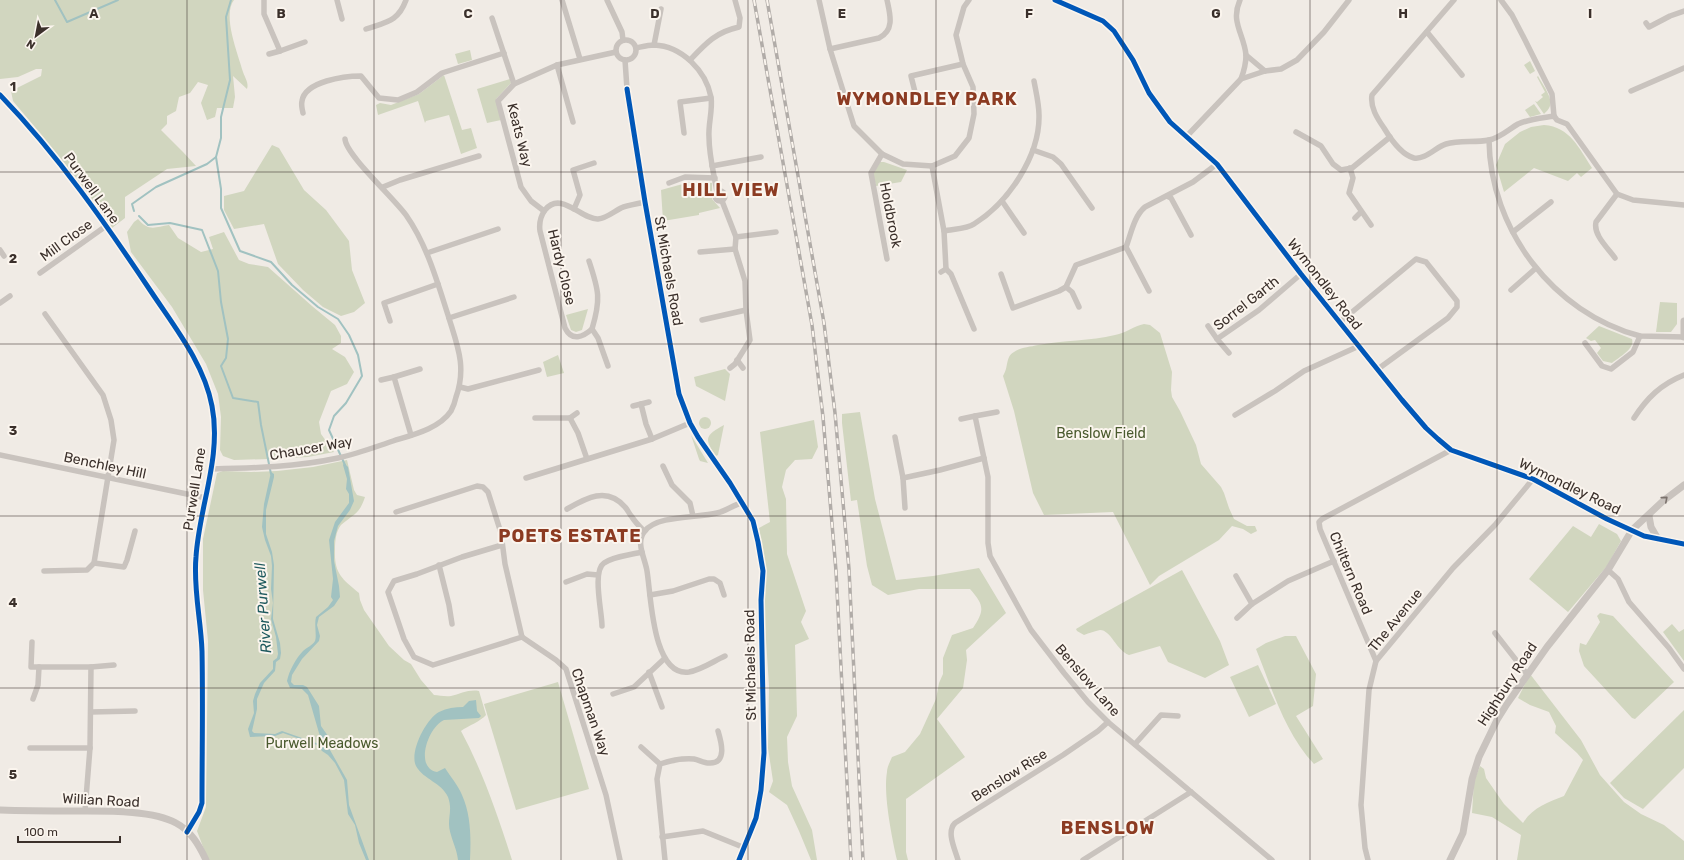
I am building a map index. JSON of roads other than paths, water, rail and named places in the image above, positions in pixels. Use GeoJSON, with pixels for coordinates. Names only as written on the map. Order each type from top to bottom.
{"type":"FeatureCollection","features":[{"type":"Feature","properties":{"kind":"street"},"geometry":{"type":"LineString","coordinates":[[264,0],[264,14],[280,51]]}},
{"type":"Feature","properties":{"kind":"street"},"geometry":{"type":"LineString","coordinates":[[337,0],[342,19]]}},
{"type":"Feature","properties":{"kind":"street"},"geometry":{"type":"LineString","coordinates":[[366,29],[396,18],[403,8],[406,0]]}},
{"type":"Feature","properties":{"kind":"street"},"geometry":{"type":"LineString","coordinates":[[562,0],[580,59]]}},
{"type":"Feature","properties":{"kind":"street"},"geometry":{"type":"LineString","coordinates":[[607,0],[622,32],[624,40]]}},
{"type":"Feature","properties":{"kind":"street"},"geometry":{"type":"LineString","coordinates":[[690,60],[709,40],[726,30],[739,27],[740,18],[735,0]]}},
{"type":"Feature","properties":{"kind":"street"},"geometry":{"type":"LineString","coordinates":[[819,0],[830,48],[854,126],[882,154],[903,164],[932,166],[955,156],[969,138],[974,114],[973,87],[963,64],[956,35],[964,7],[969,0]]}},
{"type":"Feature","properties":{"kind":"street"},"geometry":{"type":"LineString","coordinates":[[830,48],[879,38],[885,35],[891,22],[887,0]]}},
{"type":"Feature","properties":{"kind":"street","name":"Wymondley Road"},"geometry":{"type":"LineString","coordinates":[[1055,0],[1103,21],[1114,31],[1133,60],[1148,93],[1158,108],[1170,122],[1217,164],[1301,274],[1426,428],[1451,450],[1533,479],[1583,507],[1623,526],[1626,542]]}},
{"type":"Feature","properties":{"kind":"street"},"geometry":{"type":"LineString","coordinates":[[1186,136],[1241,79],[1245,68],[1246,55],[1236,23],[1236,13],[1240,0]]}},
{"type":"Feature","properties":{"kind":"street"},"geometry":{"type":"LineString","coordinates":[[1241,79],[1265,71],[1281,69],[1297,60],[1324,32],[1349,0]]}},
{"type":"Feature","properties":{"kind":"street"},"geometry":{"type":"LineString","coordinates":[[1454,0],[1372,95],[1372,105],[1380,122],[1390,137],[1404,152],[1414,158],[1424,156],[1438,147],[1448,143],[1489,140],[1504,134],[1519,124],[1533,119],[1554,116]]}},
{"type":"Feature","properties":{"kind":"street"},"geometry":{"type":"LineString","coordinates":[[1501,0],[1512,15],[1552,94],[1554,116],[1558,120],[1567,124],[1617,194],[1633,200],[1684,205]]}},
{"type":"Feature","properties":{"kind":"street"},"geometry":{"type":"LineString","coordinates":[[654,45],[661,9]]}},
{"type":"Feature","properties":{"kind":"street"},"geometry":{"type":"LineString","coordinates":[[1649,27],[1670,16],[1684,11]]}},
{"type":"Feature","properties":{"kind":"street"},"geometry":{"type":"LineString","coordinates":[[492,18],[514,84]]}},
{"type":"Feature","properties":{"kind":"street"},"geometry":{"type":"LineString","coordinates":[[1427,32],[1462,76]]}},
{"type":"Feature","properties":{"kind":"street"},"geometry":{"type":"LineString","coordinates":[[624,40],[633,43],[636,48],[634,56],[626,60],[620,59],[616,52],[616,46],[624,40]]}},
{"type":"Feature","properties":{"kind":"street"},"geometry":{"type":"LineString","coordinates":[[270,54],[305,42]]}},
{"type":"Feature","properties":{"kind":"street"},"geometry":{"type":"LineString","coordinates":[[636,48],[654,45],[671,49],[690,60],[700,70],[711,98],[709,137],[712,166],[717,192],[723,192],[724,194],[724,199],[722,201],[736,237],[735,248],[745,281],[746,310],[750,340],[730,368]]}},
{"type":"Feature","properties":{"kind":"street","name":"Keats Way"},"geometry":{"type":"LineString","coordinates":[[544,211],[531,201],[521,187],[498,100],[514,84],[557,65],[616,52]]}},
{"type":"Feature","properties":{"kind":"street"},"geometry":{"type":"LineString","coordinates":[[303,113],[301,102],[308,89],[328,81],[346,76],[361,76],[379,98],[398,100],[418,92],[442,73],[504,53]]}},
{"type":"Feature","properties":{"kind":"street"},"geometry":{"type":"LineString","coordinates":[[1246,55],[1265,71]]}},
{"type":"Feature","properties":{"kind":"street","name":"St Michaels Road"},"geometry":{"type":"LineString","coordinates":[[626,60],[630,111],[678,387],[690,422],[752,521],[763,571],[761,600],[764,753],[761,790],[756,818],[739,860]]}},
{"type":"Feature","properties":{"kind":"street"},"geometry":{"type":"LineString","coordinates":[[915,92],[911,76],[963,64]]}},
{"type":"Feature","properties":{"kind":"street"},"geometry":{"type":"LineString","coordinates":[[557,65],[572,122]]}},
{"type":"Feature","properties":{"kind":"street"},"geometry":{"type":"LineString","coordinates":[[1631,91],[1684,68]]}},
{"type":"Feature","properties":{"kind":"street"},"geometry":{"type":"LineString","coordinates":[[944,231],[973,225],[1002,201],[1020,176],[1033,150],[1037,138],[1039,114],[1034,81]]}},
{"type":"Feature","properties":{"kind":"street","name":"Purwell Lane"},"geometry":{"type":"LineString","coordinates":[[0,95],[65,170],[106,226],[176,329],[203,373],[213,408],[214,441],[212,469],[195,558],[202,649],[202,803],[199,812],[187,832]]}},
{"type":"Feature","properties":{"kind":"street"},"geometry":{"type":"LineString","coordinates":[[684,133],[680,102],[711,98]]}},
{"type":"Feature","properties":{"kind":"street"},"geometry":{"type":"LineString","coordinates":[[1296,132],[1321,146],[1326,155],[1341,170],[1350,168],[1390,137]]}},
{"type":"Feature","properties":{"kind":"street","name":"Chaucer Way"},"geometry":{"type":"LineString","coordinates":[[212,469],[277,468],[336,459],[411,435],[433,426],[444,419],[452,410],[460,388],[462,362],[438,284],[426,253],[408,218],[383,187],[354,158],[345,142],[345,138]]}},
{"type":"Feature","properties":{"kind":"street"},"geometry":{"type":"LineString","coordinates":[[1489,140],[1489,160],[1500,204],[1521,248],[1553,287],[1591,315],[1612,326],[1640,336],[1684,337],[1684,321]]}},
{"type":"Feature","properties":{"kind":"street"},"geometry":{"type":"LineString","coordinates":[[1033,150],[1053,157],[1061,164],[1092,208]]}},
{"type":"Feature","properties":{"kind":"street","name":"Holdbrook"},"geometry":{"type":"LineString","coordinates":[[882,154],[871,173],[887,259]]}},
{"type":"Feature","properties":{"kind":"street"},"geometry":{"type":"LineString","coordinates":[[383,187],[400,180],[479,156]]}},
{"type":"Feature","properties":{"kind":"street"},"geometry":{"type":"LineString","coordinates":[[712,166],[761,157]]}},
{"type":"Feature","properties":{"kind":"street"},"geometry":{"type":"LineString","coordinates":[[574,209],[580,195],[573,170],[594,163]]}},
{"type":"Feature","properties":{"kind":"street"},"geometry":{"type":"LineString","coordinates":[[1149,291],[1126,247],[1141,210],[1193,182],[1217,164]]}},
{"type":"Feature","properties":{"kind":"street"},"geometry":{"type":"LineString","coordinates":[[932,166],[944,231],[943,270],[951,274],[974,329]]}},
{"type":"Feature","properties":{"kind":"street"},"geometry":{"type":"LineString","coordinates":[[1350,168],[1353,178],[1350,194],[1361,212],[1371,224]]}},
{"type":"Feature","properties":{"kind":"street"},"geometry":{"type":"LineString","coordinates":[[669,183],[685,177],[715,178]]}},
{"type":"Feature","properties":{"kind":"street"},"geometry":{"type":"LineString","coordinates":[[1615,258],[1599,236],[1595,227],[1596,222],[1617,194]]}},
{"type":"Feature","properties":{"kind":"street"},"geometry":{"type":"LineString","coordinates":[[1167,196],[1171,198],[1191,235]]}},
{"type":"Feature","properties":{"kind":"street"},"geometry":{"type":"LineString","coordinates":[[1002,201],[1024,233]]}},
{"type":"Feature","properties":{"kind":"street","name":"Hardy Close"},"geometry":{"type":"LineString","coordinates":[[589,261],[599,301],[592,329],[586,335],[576,338],[570,335],[565,328],[540,227],[541,217],[544,211],[547,208],[557,204],[567,205],[589,217],[599,219],[625,206],[645,202]]}},
{"type":"Feature","properties":{"kind":"street"},"geometry":{"type":"LineString","coordinates":[[1513,232],[1551,202]]}},
{"type":"Feature","properties":{"kind":"street"},"geometry":{"type":"LineString","coordinates":[[1355,218],[1361,212]]}},
{"type":"Feature","properties":{"kind":"street","name":"Mill Close"},"geometry":{"type":"LineString","coordinates":[[40,274],[106,226]]}},
{"type":"Feature","properties":{"kind":"street"},"geometry":{"type":"LineString","coordinates":[[426,253],[498,230]]}},
{"type":"Feature","properties":{"kind":"street"},"geometry":{"type":"LineString","coordinates":[[736,237],[776,232]]}},
{"type":"Feature","properties":{"kind":"street"},"geometry":{"type":"LineString","coordinates":[[1001,274],[1013,308],[1066,287],[1076,265],[1126,247]]}},
{"type":"Feature","properties":{"kind":"street"},"geometry":{"type":"LineString","coordinates":[[700,252],[735,248]]}},
{"type":"Feature","properties":{"kind":"street"},"geometry":{"type":"LineString","coordinates":[[0,250],[4,256]]}},
{"type":"Feature","properties":{"kind":"street"},"geometry":{"type":"LineString","coordinates":[[1340,322],[1416,259],[1426,262],[1457,301],[1457,307],[1448,318],[1378,369]]}},
{"type":"Feature","properties":{"kind":"street"},"geometry":{"type":"LineString","coordinates":[[1511,290],[1536,268]]}},
{"type":"Feature","properties":{"kind":"street","name":"Sorrel Garth"},"geometry":{"type":"LineString","coordinates":[[1229,353],[1217,339],[1259,310],[1301,274]]}},
{"type":"Feature","properties":{"kind":"street"},"geometry":{"type":"LineString","coordinates":[[390,321],[384,303],[438,284]]}},
{"type":"Feature","properties":{"kind":"street"},"geometry":{"type":"LineString","coordinates":[[1066,287],[1072,292],[1079,307]]}},
{"type":"Feature","properties":{"kind":"street"},"geometry":{"type":"LineString","coordinates":[[0,303],[10,296]]}},
{"type":"Feature","properties":{"kind":"street"},"geometry":{"type":"LineString","coordinates":[[449,318],[514,297]]}},
{"type":"Feature","properties":{"kind":"street"},"geometry":{"type":"LineString","coordinates":[[702,320],[746,310]]}},
{"type":"Feature","properties":{"kind":"street"},"geometry":{"type":"LineString","coordinates":[[44,571],[87,570],[94,563],[114,440],[111,420],[103,395],[45,314]]}},
{"type":"Feature","properties":{"kind":"street"},"geometry":{"type":"LineString","coordinates":[[1208,326],[1217,339]]}},
{"type":"Feature","properties":{"kind":"street"},"geometry":{"type":"LineString","coordinates":[[592,329],[598,338],[608,366]]}},
{"type":"Feature","properties":{"kind":"street"},"geometry":{"type":"LineString","coordinates":[[1585,343],[1602,366],[1610,369],[1633,352],[1640,336]]}},
{"type":"Feature","properties":{"kind":"street"},"geometry":{"type":"LineString","coordinates":[[1235,415],[1275,391],[1304,371],[1359,346]]}},
{"type":"Feature","properties":{"kind":"street"},"geometry":{"type":"LineString","coordinates":[[737,360],[744,368]]}},
{"type":"Feature","properties":{"kind":"street"},"geometry":{"type":"LineString","coordinates":[[381,380],[420,369]]}},
{"type":"Feature","properties":{"kind":"street"},"geometry":{"type":"LineString","coordinates":[[460,388],[468,390],[539,370]]}},
{"type":"Feature","properties":{"kind":"street"},"geometry":{"type":"LineString","coordinates":[[1634,418],[1650,395],[1666,383],[1684,375]]}},
{"type":"Feature","properties":{"kind":"street"},"geometry":{"type":"LineString","coordinates":[[394,377],[411,435]]}},
{"type":"Feature","properties":{"kind":"street"},"geometry":{"type":"LineString","coordinates":[[633,406],[649,402]]}},
{"type":"Feature","properties":{"kind":"street"},"geometry":{"type":"LineString","coordinates":[[642,404],[646,424],[652,439]]}},
{"type":"Feature","properties":{"kind":"street"},"geometry":{"type":"LineString","coordinates":[[961,419],[997,412]]}},
{"type":"Feature","properties":{"kind":"street"},"geometry":{"type":"LineString","coordinates":[[535,418],[570,418],[577,413]]}},
{"type":"Feature","properties":{"kind":"street","name":"Benslow Lane"},"geometry":{"type":"LineString","coordinates":[[974,416],[988,477],[988,542],[990,556],[1031,630],[1064,673],[1108,722],[1272,860]]}},
{"type":"Feature","properties":{"kind":"street"},"geometry":{"type":"LineString","coordinates":[[570,418],[578,433],[587,459]]}},
{"type":"Feature","properties":{"kind":"street"},"geometry":{"type":"LineString","coordinates":[[526,478],[652,439],[690,422]]}},
{"type":"Feature","properties":{"kind":"street"},"geometry":{"type":"LineString","coordinates":[[896,438],[903,478],[905,508]]}},
{"type":"Feature","properties":{"kind":"street","name":"Chiltern Road"},"geometry":{"type":"LineString","coordinates":[[1376,661],[1318,525],[1322,519],[1451,450]]}},
{"type":"Feature","properties":{"kind":"street","name":"Benchley Hill"},"geometry":{"type":"LineString","coordinates":[[0,455],[206,498]]}},
{"type":"Feature","properties":{"kind":"street"},"geometry":{"type":"LineString","coordinates":[[903,478],[984,458]]}},
{"type":"Feature","properties":{"kind":"street"},"geometry":{"type":"LineString","coordinates":[[663,466],[672,485],[690,503],[693,516]]}},
{"type":"Feature","properties":{"kind":"street","name":"The Avenue"},"geometry":{"type":"LineString","coordinates":[[1368,860],[1365,848],[1361,805],[1369,690],[1376,661],[1453,568],[1495,525],[1533,479]]}},
{"type":"Feature","properties":{"kind":"street"},"geometry":{"type":"LineString","coordinates":[[1632,530],[1649,516],[1663,501],[1684,485]]}},
{"type":"Feature","properties":{"kind":"street"},"geometry":{"type":"LineString","coordinates":[[396,512],[477,486],[484,487],[488,492],[500,533],[502,545],[505,564],[522,637],[432,665],[414,657],[404,639],[388,592],[394,581],[462,557],[502,545]]}},
{"type":"Feature","properties":{"kind":"street"},"geometry":{"type":"LineString","coordinates":[[567,509],[585,498],[594,496],[616,499],[626,507],[644,532]]}},
{"type":"Feature","properties":{"kind":"street"},"geometry":{"type":"LineString","coordinates":[[725,656],[689,672],[676,669],[664,659],[653,618],[647,572],[639,542],[648,527],[658,522],[718,513],[735,504],[742,503]]}},
{"type":"Feature","properties":{"kind":"street"},"geometry":{"type":"LineString","coordinates":[[1649,516],[1651,527],[1658,539]]}},
{"type":"Feature","properties":{"kind":"street"},"geometry":{"type":"LineString","coordinates":[[1623,526],[1644,536],[1684,544]]}},
{"type":"Feature","properties":{"kind":"street","name":"Highbury Road"},"geometry":{"type":"LineString","coordinates":[[1450,860],[1463,833],[1472,779],[1483,747],[1497,720],[1527,674],[1608,570],[1632,530]]}},
{"type":"Feature","properties":{"kind":"street"},"geometry":{"type":"LineString","coordinates":[[94,563],[124,567],[134,531]]}},
{"type":"Feature","properties":{"kind":"street"},"geometry":{"type":"LineString","coordinates":[[1626,542],[1644,536]]}},
{"type":"Feature","properties":{"kind":"street"},"geometry":{"type":"LineString","coordinates":[[602,626],[598,569],[605,563],[642,552]]}},
{"type":"Feature","properties":{"kind":"street"},"geometry":{"type":"LineString","coordinates":[[1237,618],[1252,604],[1288,581],[1334,561]]}},
{"type":"Feature","properties":{"kind":"street"},"geometry":{"type":"LineString","coordinates":[[439,565],[449,604],[452,624]]}},
{"type":"Feature","properties":{"kind":"street"},"geometry":{"type":"LineString","coordinates":[[1608,570],[1618,579],[1632,607],[1669,648],[1684,669]]}},
{"type":"Feature","properties":{"kind":"street"},"geometry":{"type":"LineString","coordinates":[[566,582],[587,574],[598,575]]}},
{"type":"Feature","properties":{"kind":"street"},"geometry":{"type":"LineString","coordinates":[[1236,576],[1252,604]]}},
{"type":"Feature","properties":{"kind":"street"},"geometry":{"type":"LineString","coordinates":[[650,595],[665,593],[709,579],[714,579],[720,583],[724,595]]}},
{"type":"Feature","properties":{"kind":"street"},"geometry":{"type":"LineString","coordinates":[[1495,633],[1527,674]]}},
{"type":"Feature","properties":{"kind":"street","name":"Chapman Way"},"geometry":{"type":"LineString","coordinates":[[522,637],[556,660],[566,670],[606,796],[615,831],[620,860]]}},
{"type":"Feature","properties":{"kind":"street"},"geometry":{"type":"LineString","coordinates":[[32,642],[31,668],[114,665]]}},
{"type":"Feature","properties":{"kind":"street"},"geometry":{"type":"LineString","coordinates":[[613,694],[634,687],[664,659]]}},
{"type":"Feature","properties":{"kind":"street"},"geometry":{"type":"LineString","coordinates":[[34,698],[38,685],[39,667]]}},
{"type":"Feature","properties":{"kind":"street"},"geometry":{"type":"LineString","coordinates":[[85,811],[90,748],[91,667]]}},
{"type":"Feature","properties":{"kind":"street"},"geometry":{"type":"LineString","coordinates":[[649,672],[662,707]]}},
{"type":"Feature","properties":{"kind":"street"},"geometry":{"type":"LineString","coordinates":[[91,712],[135,711]]}},
{"type":"Feature","properties":{"kind":"street"},"geometry":{"type":"LineString","coordinates":[[1135,744],[1161,715],[1178,716]]}},
{"type":"Feature","properties":{"kind":"street","name":"Benslow Rise"},"geometry":{"type":"LineString","coordinates":[[958,860],[950,833],[951,828],[955,823],[1063,755],[1098,731],[1108,722]]}},
{"type":"Feature","properties":{"kind":"street"},"geometry":{"type":"LineString","coordinates":[[660,764],[674,759],[694,759],[710,763],[716,762],[720,758],[722,746],[718,730]]}},
{"type":"Feature","properties":{"kind":"street"},"geometry":{"type":"LineString","coordinates":[[641,747],[660,764]]}},
{"type":"Feature","properties":{"kind":"street"},"geometry":{"type":"LineString","coordinates":[[30,748],[90,748]]}},
{"type":"Feature","properties":{"kind":"street"},"geometry":{"type":"LineString","coordinates":[[660,764],[657,779],[665,860]]}},
{"type":"Feature","properties":{"kind":"street"},"geometry":{"type":"LineString","coordinates":[[1083,860],[1190,792]]}},
{"type":"Feature","properties":{"kind":"street","name":"Willian Road"},"geometry":{"type":"LineString","coordinates":[[0,810],[128,812],[162,818],[176,823],[187,832],[199,845],[206,860]]}},
{"type":"Feature","properties":{"kind":"street"},"geometry":{"type":"LineString","coordinates":[[662,837],[703,831],[745,848]]}},
{"type":"Feature","properties":{"kind":"water"},"geometry":{"type":"Polygon","coordinates":[[[344,463],[348,467],[354,501],[350,510],[338,526],[334,541],[334,561],[340,597],[334,606],[319,617],[317,625],[320,636],[319,641],[302,659],[292,675],[291,682],[294,685],[303,685],[307,687],[319,706],[321,726],[328,736],[330,750],[347,780],[349,805],[369,860],[366,860],[359,843],[355,825],[348,814],[344,780],[335,763],[328,755],[317,745],[283,733],[275,736],[250,737],[248,729],[254,713],[253,701],[255,694],[260,683],[273,669],[273,661],[277,658],[278,654],[276,637],[271,619],[273,603],[271,589],[271,556],[262,527],[264,504],[271,472],[274,474],[274,477],[266,510],[266,534],[272,552],[274,565],[273,619],[280,643],[281,653],[280,659],[276,662],[275,671],[264,683],[257,699],[257,709],[252,731],[254,733],[275,734],[282,731],[322,745],[324,744],[319,733],[308,695],[302,689],[290,688],[287,681],[291,669],[298,657],[315,641],[316,617],[328,607],[333,600],[331,597],[333,579],[329,540],[335,522],[349,503],[349,494],[346,489],[347,479],[343,465],[344,463]]]}},
{"type":"Feature","properties":{"kind":"water"},"geometry":{"type":"Polygon","coordinates":[[[476,700],[477,711],[481,716],[479,718],[444,720],[438,724],[433,731],[426,747],[426,763],[430,769],[437,772],[445,768],[462,795],[467,810],[470,827],[470,860],[458,860],[449,828],[450,808],[448,797],[441,788],[419,771],[414,760],[420,736],[424,728],[434,716],[439,712],[463,707],[469,701],[476,700]]]}},
{"type":"Feature","properties":{"kind":"waterway"},"geometry":{"type":"LineString","coordinates":[[55,0],[67,22],[118,0]]}},
{"type":"Feature","properties":{"kind":"waterway","name":"River Purwell"},"geometry":{"type":"LineString","coordinates":[[231,0],[226,17],[230,80],[221,117],[221,138],[216,157],[221,189],[221,208],[240,251],[271,262],[292,285],[318,307],[338,319],[349,335],[358,355],[362,376],[346,403],[334,416],[329,430],[345,465]]}},
{"type":"Feature","properties":{"kind":"waterway","name":"River Purwell"},"geometry":{"type":"LineString","coordinates":[[134,211],[132,204],[156,187],[207,164],[216,157]]}},
{"type":"Feature","properties":{"kind":"waterway","name":"River Purwell"},"geometry":{"type":"LineString","coordinates":[[139,216],[148,225],[170,223],[202,230],[218,271],[221,302],[228,339],[226,358],[221,366],[233,398],[258,402],[271,474]]}},
{"type":"Feature","properties":{"kind":"railway"},"geometry":{"type":"LineString","coordinates":[[754,0],[812,325],[823,417],[836,571],[851,860]]}},
{"type":"Feature","properties":{"kind":"railway"},"geometry":{"type":"LineString","coordinates":[[767,0],[824,323],[835,413],[849,569],[863,860]]}},
{"type":"Feature","properties":{"kind":"district","name":"WYMONDLEY PARK"},"geometry":{"type":"Point","coordinates":[927,99]}},
{"type":"Feature","properties":{"kind":"district","name":"HILL VIEW"},"geometry":{"type":"Point","coordinates":[731,190]}},
{"type":"Feature","properties":{"kind":"district","name":"POETS ESTATE"},"geometry":{"type":"Point","coordinates":[570,536]}},
{"type":"Feature","properties":{"kind":"district","name":"BENSLOW"},"geometry":{"type":"Point","coordinates":[1108,828]}},
{"type":"Feature","properties":{"kind":"park label","name":"Benslow Field"},"geometry":{"type":"Point","coordinates":[1101,433]}},
{"type":"Feature","properties":{"kind":"park label","name":"Purwell Meadows"},"geometry":{"type":"Point","coordinates":[322,743]}}]}
